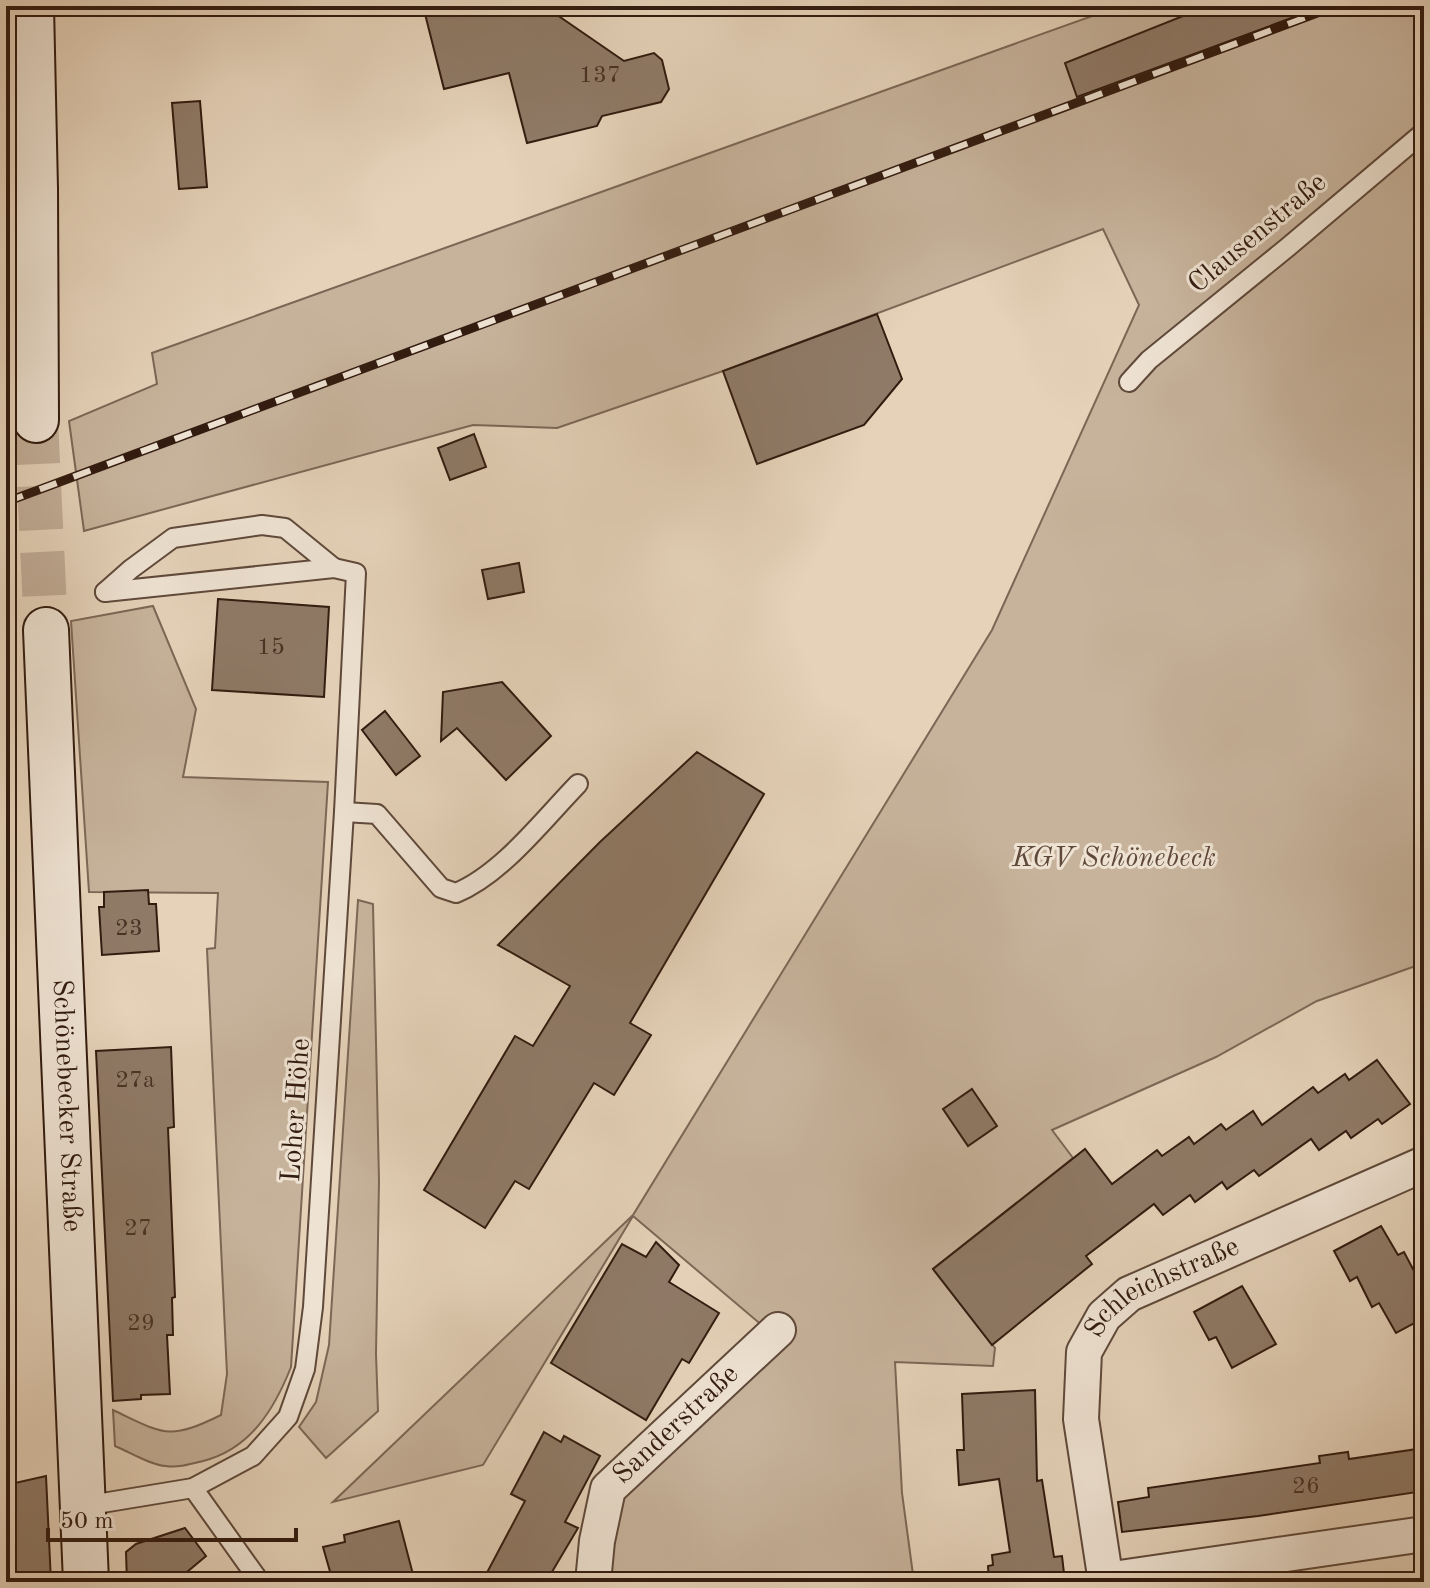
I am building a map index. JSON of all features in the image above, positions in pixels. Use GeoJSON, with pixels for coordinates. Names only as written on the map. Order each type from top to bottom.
{"type":"FeatureCollection","features":[{"type":"Feature","properties":{"kind":"main road"},"geometry":{"type":"LineString","coordinates":[[31,6],[36,420]]}},
{"type":"Feature","properties":{"kind":"main road","name":"Schönebecker Straße"},"geometry":{"type":"LineString","coordinates":[[46,630],[86,1582]]}},
{"type":"Feature","properties":{"kind":"street","name":"Schleichstraße"},"geometry":{"type":"LineString","coordinates":[[1106,1581],[1081,1419],[1084,1352],[1104,1316],[1129,1294],[1424,1164]]}},
{"type":"Feature","properties":{"kind":"street","name":"Sanderstraße"},"geometry":{"type":"LineString","coordinates":[[593,1582],[597,1541],[608,1489],[778,1330]]}},
{"type":"Feature","properties":{"kind":"street"},"geometry":{"type":"LineString","coordinates":[[1106,1581],[1424,1534]]}},
{"type":"Feature","properties":{"kind":"lane","name":"Clausenstraße"},"geometry":{"type":"LineString","coordinates":[[1129,382],[1149,360],[1424,132]]}},
{"type":"Feature","properties":{"kind":"lane"},"geometry":{"type":"LineString","coordinates":[[262,525],[285,528],[334,568],[169,586],[105,592],[173,538],[262,525]]}},
{"type":"Feature","properties":{"kind":"lane","name":"Loher Höhe"},"geometry":{"type":"LineString","coordinates":[[84,1506],[193,1488],[253,1456],[288,1417],[305,1369],[313,1307],[356,573],[334,568]]}},
{"type":"Feature","properties":{"kind":"lane"},"geometry":{"type":"LineString","coordinates":[[344,812],[377,814],[441,888],[456,893],[470,888],[502,863],[578,784]]}},
{"type":"Feature","properties":{"kind":"lane"},"geometry":{"type":"LineString","coordinates":[[193,1488],[260,1582]]}},
{"type":"Feature","properties":{"kind":"green space","name":"KGV Schönebeck"},"geometry":{"type":"Polygon","coordinates":[[[1120,6],[1424,6],[1424,963],[1317,1001],[1216,1057],[1052,1130],[1073,1158],[933,1269],[995,1348],[993,1366],[895,1362],[902,1493],[914,1582],[610,1582],[617,1504],[777,1338],[633,1216],[483,1465],[333,1502],[633,1215],[992,630],[1139,305],[1103,229],[723,371],[557,428],[473,425],[84,531],[69,421],[157,384],[152,353],[1120,6]]]}},
{"type":"Feature","properties":{"kind":"green space"},"geometry":{"type":"Polygon","coordinates":[[[6,467],[11,584],[6,585],[6,467]]]}},
{"type":"Feature","properties":{"kind":"green space"},"geometry":{"type":"Polygon","coordinates":[[[153,606],[196,709],[183,777],[328,782],[291,1367],[277,1398],[247,1437],[220,1455],[175,1466],[153,1463],[115,1446],[113,1410],[144,1425],[166,1431],[189,1429],[221,1415],[227,1374],[207,949],[215,948],[218,893],[89,892],[71,621],[153,606]]]}},
{"type":"Feature","properties":{"kind":"green space"},"geometry":{"type":"Polygon","coordinates":[[[358,900],[373,904],[379,1181],[378,1411],[326,1458],[299,1427],[316,1402],[329,1345],[358,900]]]}},
{"type":"Feature","properties":{"kind":"building"},"geometry":{"type":"Polygon","coordinates":[[[423,6],[544,6],[624,61],[654,53],[662,60],[669,89],[661,102],[602,116],[597,126],[527,143],[509,73],[444,89],[423,6]]]}},
{"type":"Feature","properties":{"kind":"building"},"geometry":{"type":"Polygon","coordinates":[[[1208,6],[1315,6],[1316,9],[1077,97],[1065,63],[1208,6]]]}},
{"type":"Feature","properties":{"kind":"building"},"geometry":{"type":"Polygon","coordinates":[[[200,101],[207,187],[179,189],[172,103],[200,101]]]}},
{"type":"Feature","properties":{"kind":"building"},"geometry":{"type":"Polygon","coordinates":[[[877,314],[902,379],[864,425],[757,464],[723,371],[877,314]]]}},
{"type":"Feature","properties":{"kind":"building"},"geometry":{"type":"Polygon","coordinates":[[[474,434],[486,467],[450,480],[438,448],[474,434]]]}},
{"type":"Feature","properties":{"kind":"building"},"geometry":{"type":"Polygon","coordinates":[[[519,563],[524,592],[488,599],[482,570],[519,563]]]}},
{"type":"Feature","properties":{"kind":"building"},"geometry":{"type":"Polygon","coordinates":[[[218,599],[329,607],[324,697],[212,690],[218,599]]]}},
{"type":"Feature","properties":{"kind":"building"},"geometry":{"type":"Polygon","coordinates":[[[502,682],[551,736],[506,780],[457,728],[441,741],[443,692],[502,682]]]}},
{"type":"Feature","properties":{"kind":"building"},"geometry":{"type":"Polygon","coordinates":[[[385,711],[420,756],[396,775],[362,730],[385,711]]]}},
{"type":"Feature","properties":{"kind":"building"},"geometry":{"type":"Polygon","coordinates":[[[697,752],[764,794],[630,1023],[651,1035],[614,1095],[594,1083],[529,1189],[515,1181],[485,1228],[424,1190],[515,1036],[533,1046],[570,986],[498,945],[600,842],[697,752]]]}},
{"type":"Feature","properties":{"kind":"building"},"geometry":{"type":"Polygon","coordinates":[[[148,890],[149,904],[156,904],[159,951],[102,955],[99,907],[104,907],[104,892],[148,890]]]}},
{"type":"Feature","properties":{"kind":"building"},"geometry":{"type":"Polygon","coordinates":[[[171,1047],[174,1127],[168,1128],[175,1297],[172,1298],[173,1335],[167,1335],[170,1394],[141,1395],[141,1399],[113,1401],[96,1051],[171,1047]]]}},
{"type":"Feature","properties":{"kind":"building"},"geometry":{"type":"Polygon","coordinates":[[[1377,1060],[1410,1104],[1382,1124],[1378,1119],[1351,1138],[1346,1131],[1319,1150],[1311,1139],[1259,1176],[1254,1170],[1227,1189],[1222,1182],[1195,1202],[1190,1195],[1163,1215],[1154,1204],[1086,1256],[1092,1264],[992,1345],[933,1269],[1085,1149],[1112,1184],[1157,1150],[1162,1156],[1189,1137],[1194,1144],[1221,1124],[1226,1130],[1253,1111],[1262,1125],[1313,1087],[1318,1093],[1345,1074],[1349,1080],[1377,1060]]]}},
{"type":"Feature","properties":{"kind":"building"},"geometry":{"type":"Polygon","coordinates":[[[972,1089],[997,1126],[968,1146],[943,1109],[972,1089]]]}},
{"type":"Feature","properties":{"kind":"building"},"geometry":{"type":"Polygon","coordinates":[[[1381,1226],[1398,1255],[1404,1252],[1424,1290],[1424,1318],[1396,1333],[1379,1303],[1372,1307],[1357,1277],[1350,1281],[1334,1251],[1381,1226]]]}},
{"type":"Feature","properties":{"kind":"building"},"geometry":{"type":"Polygon","coordinates":[[[656,1242],[679,1265],[669,1282],[719,1313],[689,1363],[682,1359],[646,1420],[551,1363],[622,1244],[646,1257],[656,1242]]]}},
{"type":"Feature","properties":{"kind":"building"},"geometry":{"type":"Polygon","coordinates":[[[1242,1286],[1276,1344],[1232,1368],[1216,1337],[1209,1340],[1194,1312],[1242,1286]]]}},
{"type":"Feature","properties":{"kind":"building"},"geometry":{"type":"Polygon","coordinates":[[[1035,1390],[1037,1481],[1042,1480],[1054,1557],[1062,1556],[1065,1582],[989,1582],[988,1566],[993,1565],[992,1555],[1010,1552],[999,1479],[959,1485],[957,1450],[964,1450],[962,1394],[1035,1390]]]}},
{"type":"Feature","properties":{"kind":"building"},"geometry":{"type":"Polygon","coordinates":[[[544,1432],[561,1442],[564,1436],[600,1456],[565,1522],[578,1528],[546,1582],[482,1582],[525,1501],[511,1494],[544,1432]]]}},
{"type":"Feature","properties":{"kind":"building"},"geometry":{"type":"Polygon","coordinates":[[[1424,1448],[1424,1491],[1258,1516],[1122,1532],[1118,1502],[1149,1497],[1148,1488],[1320,1463],[1319,1456],[1348,1452],[1349,1459],[1424,1448]]]}},
{"type":"Feature","properties":{"kind":"building"},"geometry":{"type":"Polygon","coordinates":[[[46,1476],[51,1582],[6,1582],[6,1485],[46,1476]]]}},
{"type":"Feature","properties":{"kind":"building"},"geometry":{"type":"Polygon","coordinates":[[[399,1521],[415,1582],[333,1582],[323,1547],[345,1542],[344,1535],[399,1521]]]}},
{"type":"Feature","properties":{"kind":"building"},"geometry":{"type":"Polygon","coordinates":[[[185,1528],[206,1556],[175,1582],[127,1582],[126,1552],[136,1544],[185,1528]]]}},
{"type":"Feature","properties":{"kind":"tunnel"},"geometry":{"type":"LineString","coordinates":[[36,420],[46,630]]}},
{"type":"Feature","properties":{"kind":"railway"},"geometry":{"type":"LineString","coordinates":[[6,502],[1336,6]]}}]}
